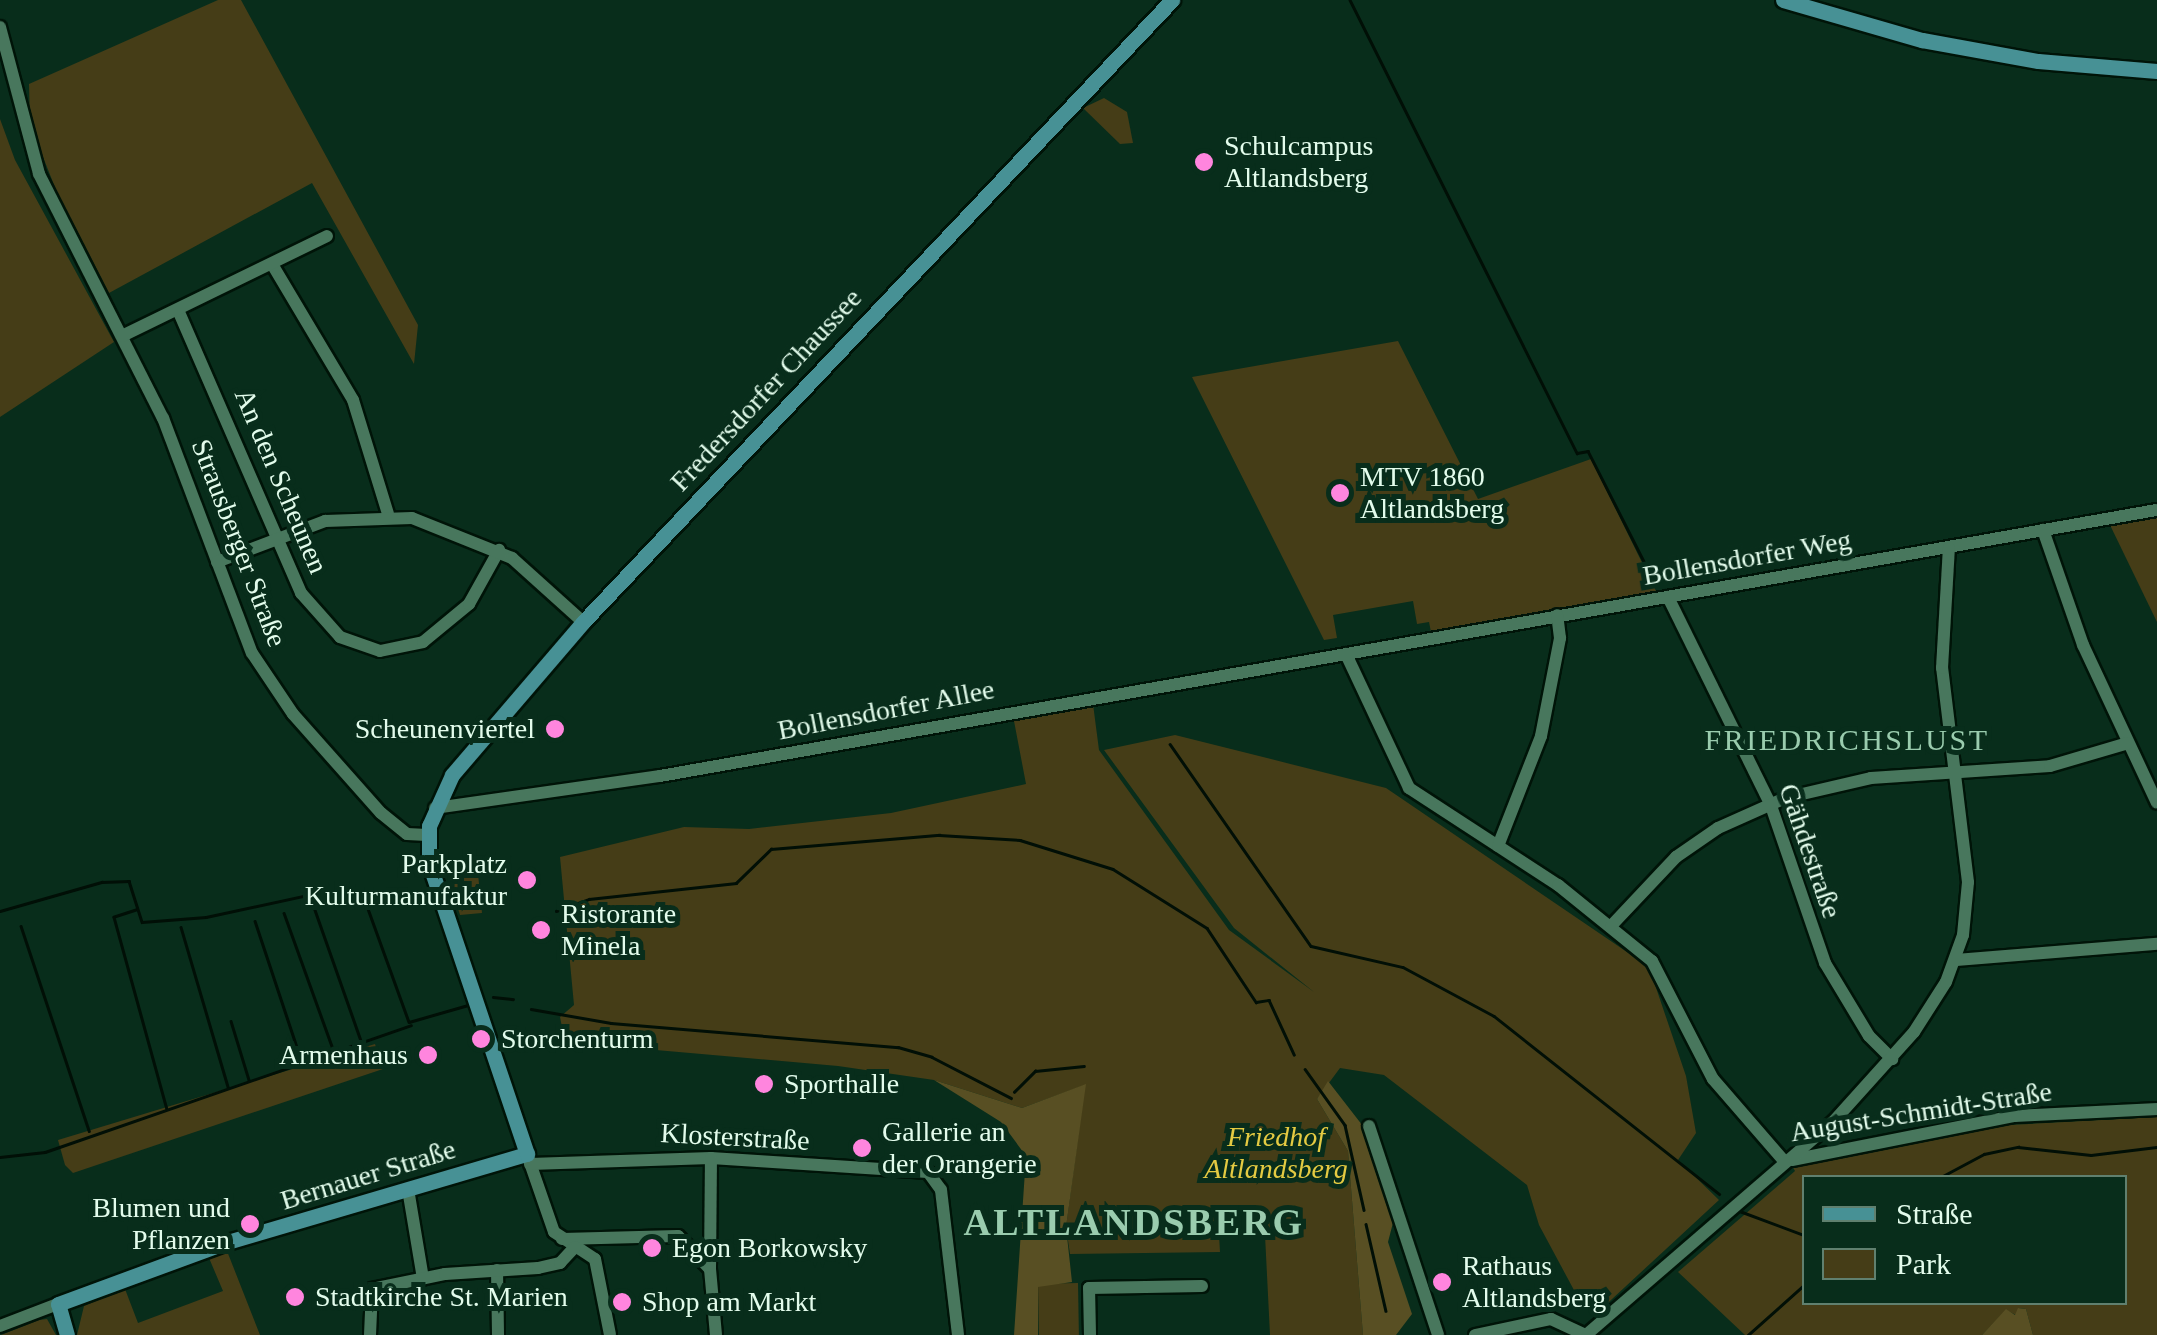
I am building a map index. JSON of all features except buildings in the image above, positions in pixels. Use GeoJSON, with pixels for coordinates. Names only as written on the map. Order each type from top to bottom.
{"type":"FeatureCollection","features":[{"type":"Feature","properties":{"kind":"main road","name":"Fredersdorfer Chaussee"},"geometry":{"type":"LineString","coordinates":[[427,836],[436,808],[468,750],[584,622],[1172,0]]}},
{"type":"Feature","properties":{"kind":"main road"},"geometry":{"type":"LineString","coordinates":[[1783,0],[1922,40],[2038,61],[2157,72]]}},
{"type":"Feature","properties":{"kind":"main road"},"geometry":{"type":"LineString","coordinates":[[427,836],[432,876],[529,1159]]}},
{"type":"Feature","properties":{"kind":"main road","name":"Bernauer Straße"},"geometry":{"type":"LineString","coordinates":[[58,1304],[224,1243],[408,1189],[529,1159]]}},
{"type":"Feature","properties":{"kind":"main road"},"geometry":{"type":"LineString","coordinates":[[58,1304],[67,1335]]}},
{"type":"Feature","properties":{"kind":"street","name":"Strausberger Straße"},"geometry":{"type":"LineString","coordinates":[[0,27],[40,174],[170,435],[218,562],[272,686],[392,824],[427,836]]}},
{"type":"Feature","properties":{"kind":"street"},"geometry":{"type":"LineString","coordinates":[[122,336],[327,236]]}},
{"type":"Feature","properties":{"kind":"street"},"geometry":{"type":"LineString","coordinates":[[272,264],[353,400],[388,514]]}},
{"type":"Feature","properties":{"kind":"street","name":"An den Scheunen"},"geometry":{"type":"LineString","coordinates":[[178,310],[301,593],[324,624],[352,644],[380,650],[423,642],[449,625],[477,593],[499,550]]}},
{"type":"Feature","properties":{"kind":"street","name":"Bollensdorfer Weg"},"geometry":{"type":"LineString","coordinates":[[1346,654],[2157,510]]}},
{"type":"Feature","properties":{"kind":"street"},"geometry":{"type":"LineString","coordinates":[[218,562],[338,518],[388,514],[436,523],[499,550],[584,622]]}},
{"type":"Feature","properties":{"kind":"street"},"geometry":{"type":"LineString","coordinates":[[2044,530],[2062,593],[2157,804]]}},
{"type":"Feature","properties":{"kind":"street"},"geometry":{"type":"LineString","coordinates":[[1476,1335],[1552,1319],[1585,1335],[1784,1162],[1892,1059],[1926,1016],[1956,960],[1968,882],[1942,655],[1949,548]]}},
{"type":"Feature","properties":{"kind":"street","name":"Gähdestraße"},"geometry":{"type":"LineString","coordinates":[[1668,597],[1770,804],[1825,963],[1869,1036],[1892,1059]]}},
{"type":"Feature","properties":{"kind":"street"},"geometry":{"type":"LineString","coordinates":[[1498,846],[1541,736],[1560,638],[1556,615]]}},
{"type":"Feature","properties":{"kind":"street","name":"Bollensdorfer Allee"},"geometry":{"type":"LineString","coordinates":[[436,808],[641,780],[1346,654]]}},
{"type":"Feature","properties":{"kind":"street","name":"August-Schmidt-Straße"},"geometry":{"type":"LineString","coordinates":[[1346,654],[1408,788],[1611,926],[1657,967],[1713,1079],[1784,1162],[2016,1116],[2157,1109]]}},
{"type":"Feature","properties":{"kind":"street"},"geometry":{"type":"LineString","coordinates":[[1611,926],[1676,857],[1770,804],[1847,781],[1956,776],[2050,766],[2128,743]]}},
{"type":"Feature","properties":{"kind":"street"},"geometry":{"type":"LineString","coordinates":[[1956,960],[2157,944]]}},
{"type":"Feature","properties":{"kind":"street"},"geometry":{"type":"LineString","coordinates":[[1369,1126],[1438,1335]]}},
{"type":"Feature","properties":{"kind":"street"},"geometry":{"type":"LineString","coordinates":[[711,1158],[708,1233],[716,1335]]}},
{"type":"Feature","properties":{"kind":"street","name":"Klosterstraße"},"geometry":{"type":"LineString","coordinates":[[529,1159],[711,1158],[936,1176],[958,1335]]}},
{"type":"Feature","properties":{"kind":"street"},"geometry":{"type":"LineString","coordinates":[[529,1159],[547,1220],[562,1239],[596,1259],[610,1335]]}},
{"type":"Feature","properties":{"kind":"street"},"geometry":{"type":"LineString","coordinates":[[408,1189],[422,1279]]}},
{"type":"Feature","properties":{"kind":"street"},"geometry":{"type":"LineString","coordinates":[[562,1239],[708,1233]]}},
{"type":"Feature","properties":{"kind":"street"},"geometry":{"type":"LineString","coordinates":[[678,1236],[710,1270]]}},
{"type":"Feature","properties":{"kind":"street"},"geometry":{"type":"LineString","coordinates":[[596,1259],[619,1237]]}},
{"type":"Feature","properties":{"kind":"street"},"geometry":{"type":"LineString","coordinates":[[370,1335],[372,1289],[422,1279],[560,1263],[575,1247]]}},
{"type":"Feature","properties":{"kind":"street"},"geometry":{"type":"LineString","coordinates":[[498,1270],[498,1335]]}},
{"type":"Feature","properties":{"kind":"street"},"geometry":{"type":"LineString","coordinates":[[1090,1335],[1089,1288],[1202,1286]]}},
{"type":"Feature","properties":{"kind":"street"},"geometry":{"type":"LineString","coordinates":[[0,1326],[58,1304]]}},
{"type":"Feature","properties":{"kind":"green space"},"geometry":{"type":"Polygon","coordinates":[[[218,0],[241,0],[418,325],[414,364],[312,183],[109,293],[56,190],[30,124],[29,84],[218,0]]]}},
{"type":"Feature","properties":{"kind":"green space"},"geometry":{"type":"Polygon","coordinates":[[[1104,98],[1127,112],[1133,143],[1120,144],[1083,108],[1104,98]]]}},
{"type":"Feature","properties":{"kind":"green space"},"geometry":{"type":"Polygon","coordinates":[[[0,119],[15,160],[114,342],[0,417],[0,119]]]}},
{"type":"Feature","properties":{"kind":"green space"},"geometry":{"type":"Polygon","coordinates":[[[1398,341],[1478,499],[1591,459],[1657,593],[1431,632],[1429,622],[1417,624],[1413,601],[1333,615],[1337,638],[1324,640],[1192,377],[1398,341]]]}},
{"type":"Feature","properties":{"kind":"green space"},"geometry":{"type":"Polygon","coordinates":[[[2157,517],[2157,622],[2110,525],[2157,517]]]}},
{"type":"Feature","properties":{"kind":"green space","name":"Friedhof Altlandsberg"},"geometry":{"type":"Polygon","coordinates":[[[1093,704],[1099,750],[1229,930],[1314,992],[1234,928],[1104,750],[1175,735],[1386,788],[1649,967],[1686,1076],[1696,1133],[1678,1160],[1719,1200],[1598,1312],[1575,1292],[1539,1225],[1527,1185],[1384,1075],[1340,1068],[1317,1099],[1348,1151],[1363,1335],[1270,1335],[1264,1215],[1218,1217],[1220,1252],[1070,1254],[1066,1227],[1085,1085],[1022,1108],[934,1080],[838,1066],[565,1042],[560,1017],[574,1005],[560,857],[684,827],[749,829],[891,813],[1026,784],[1014,721],[1093,704]]]}},
{"type":"Feature","properties":{"kind":"green space"},"geometry":{"type":"Polygon","coordinates":[[[477,864],[482,913],[460,915],[446,871],[477,864]]]}},
{"type":"Feature","properties":{"kind":"green space"},"geometry":{"type":"Polygon","coordinates":[[[375,1044],[383,1069],[73,1173],[65,1165],[58,1140],[375,1044]]]}},
{"type":"Feature","properties":{"kind":"green space"},"geometry":{"type":"Polygon","coordinates":[[[2157,1117],[2157,1335],[2033,1335],[2026,1309],[2019,1308],[2016,1315],[2006,1310],[1982,1335],[1745,1335],[1678,1272],[1795,1171],[1790,1162],[1990,1126],[2157,1117]]]}},
{"type":"Feature","properties":{"kind":"green space"},"geometry":{"type":"Polygon","coordinates":[[[227,1251],[260,1335],[77,1335],[84,1306],[125,1289],[138,1323],[223,1291],[209,1258],[227,1251]]]}},
{"type":"Feature","properties":{"kind":"green space"},"geometry":{"type":"Polygon","coordinates":[[[1078,1283],[1079,1335],[1039,1335],[1038,1284],[1078,1283]]]}},
{"type":"Feature","properties":{"kind":"green space"},"geometry":{"type":"Polygon","coordinates":[[[47,1319],[56,1335],[1,1335],[39,1320],[47,1319]]]}},
{"type":"Feature","properties":{"kind":"shaded area"},"geometry":{"type":"Polygon","coordinates":[[[934,1080],[1022,1108],[1086,1084],[1066,1227],[1072,1282],[1038,1287],[1038,1335],[1014,1335],[1026,1156],[1001,1122],[934,1080]]]}},
{"type":"Feature","properties":{"kind":"shaded area"},"geometry":{"type":"Polygon","coordinates":[[[1328,1081],[1366,1130],[1395,1215],[1388,1242],[1412,1314],[1396,1335],[1363,1335],[1348,1151],[1317,1099],[1328,1081]]]}},
{"type":"Feature","properties":{"kind":"shaded area"},"geometry":{"type":"Polygon","coordinates":[[[2018,1308],[2026,1309],[2033,1335],[1982,1335],[2006,1309],[2015,1315],[2018,1308]]]}},
{"type":"Feature","properties":{"kind":"waterway"},"geometry":{"type":"LineString","coordinates":[[1350,0],[1577,453],[1588,451],[1656,585]]}},
{"type":"Feature","properties":{"kind":"waterway"},"geometry":{"type":"LineString","coordinates":[[1170,744],[1311,946],[1403,967],[1494,1016],[1719,1194]]}},
{"type":"Feature","properties":{"kind":"waterway"},"geometry":{"type":"LineString","coordinates":[[556,911],[589,899],[736,883],[771,849],[939,835],[1020,840],[1113,869],[1207,928],[1256,1002],[1269,1000],[1294,1054]]}},
{"type":"Feature","properties":{"kind":"waterway"},"geometry":{"type":"LineString","coordinates":[[0,911],[102,882],[129,881],[142,922],[206,917],[345,887],[367,906],[409,1022],[468,1005]]}},
{"type":"Feature","properties":{"kind":"waterway"},"geometry":{"type":"LineString","coordinates":[[309,893],[361,1041]]}},
{"type":"Feature","properties":{"kind":"waterway"},"geometry":{"type":"LineString","coordinates":[[136,910],[114,917],[167,1109]]}},
{"type":"Feature","properties":{"kind":"waterway"},"geometry":{"type":"LineString","coordinates":[[284,913],[334,1052]]}},
{"type":"Feature","properties":{"kind":"waterway"},"geometry":{"type":"LineString","coordinates":[[255,921],[302,1062]]}},
{"type":"Feature","properties":{"kind":"waterway"},"geometry":{"type":"LineString","coordinates":[[21,926],[89,1131]]}},
{"type":"Feature","properties":{"kind":"waterway"},"geometry":{"type":"LineString","coordinates":[[181,927],[228,1087]]}},
{"type":"Feature","properties":{"kind":"waterway"},"geometry":{"type":"LineString","coordinates":[[493,997],[513,999]]}},
{"type":"Feature","properties":{"kind":"waterway"},"geometry":{"type":"LineString","coordinates":[[531,1009],[611,1023],[898,1047],[932,1057],[1011,1098]]}},
{"type":"Feature","properties":{"kind":"waterway"},"geometry":{"type":"LineString","coordinates":[[231,1021],[249,1080]]}},
{"type":"Feature","properties":{"kind":"waterway"},"geometry":{"type":"LineString","coordinates":[[0,1157],[45,1152],[411,1025]]}},
{"type":"Feature","properties":{"kind":"waterway"},"geometry":{"type":"LineString","coordinates":[[1014,1092],[1035,1071],[1084,1066]]}},
{"type":"Feature","properties":{"kind":"waterway"},"geometry":{"type":"LineString","coordinates":[[1305,1069],[1345,1125],[1364,1210]]}},
{"type":"Feature","properties":{"kind":"waterway"},"geometry":{"type":"LineString","coordinates":[[1945,1175],[1984,1154],[2018,1147],[2091,1155],[2157,1147]]}},
{"type":"Feature","properties":{"kind":"waterway"},"geometry":{"type":"LineString","coordinates":[[1737,1210],[1802,1234]]}},
{"type":"Feature","properties":{"kind":"waterway"},"geometry":{"type":"LineString","coordinates":[[1366,1224],[1386,1311]]}},
{"type":"Feature","properties":{"kind":"waterway"},"geometry":{"type":"LineString","coordinates":[[1748,1335],[1802,1287]]}},
{"type":"Feature","properties":{"kind":"place","name":"Schulcampus Altlandsberg"},"geometry":{"type":"Point","coordinates":[1204,162]}},
{"type":"Feature","properties":{"kind":"place","name":"MTV 1860 Altlandsberg"},"geometry":{"type":"Point","coordinates":[1340,493]}},
{"type":"Feature","properties":{"kind":"place","name":"Scheunenviertel"},"geometry":{"type":"Point","coordinates":[555,729]}},
{"type":"Feature","properties":{"kind":"place","name":"Parkplatz Kulturmanufaktur"},"geometry":{"type":"Point","coordinates":[527,880]}},
{"type":"Feature","properties":{"kind":"place","name":"Ristorante Minela"},"geometry":{"type":"Point","coordinates":[541,930]}},
{"type":"Feature","properties":{"kind":"place","name":"Storchenturm"},"geometry":{"type":"Point","coordinates":[481,1039]}},
{"type":"Feature","properties":{"kind":"place","name":"Armenhaus"},"geometry":{"type":"Point","coordinates":[428,1055]}},
{"type":"Feature","properties":{"kind":"place","name":"Sporthalle"},"geometry":{"type":"Point","coordinates":[764,1084]}},
{"type":"Feature","properties":{"kind":"place","name":"Gallerie an der Orangerie"},"geometry":{"type":"Point","coordinates":[862,1148]}},
{"type":"Feature","properties":{"kind":"place","name":"Blumen und Pflanzen"},"geometry":{"type":"Point","coordinates":[250,1224]}},
{"type":"Feature","properties":{"kind":"place","name":"Egon Borkowsky"},"geometry":{"type":"Point","coordinates":[652,1248]}},
{"type":"Feature","properties":{"kind":"place","name":"Rathaus Altlandsberg"},"geometry":{"type":"Point","coordinates":[1442,1282]}},
{"type":"Feature","properties":{"kind":"place","name":"Stadtkirche St. Marien"},"geometry":{"type":"Point","coordinates":[295,1297]}},
{"type":"Feature","properties":{"kind":"place","name":"Shop am Markt"},"geometry":{"type":"Point","coordinates":[622,1302]}},
{"type":"Feature","properties":{"kind":"district","name":"FRIEDRICHSLUST"},"geometry":{"type":"Point","coordinates":[1847,740]}},
{"type":"Feature","properties":{"kind":"district","name":"ALTLANDSBERG"},"geometry":{"type":"Point","coordinates":[1134,1223]}}]}
